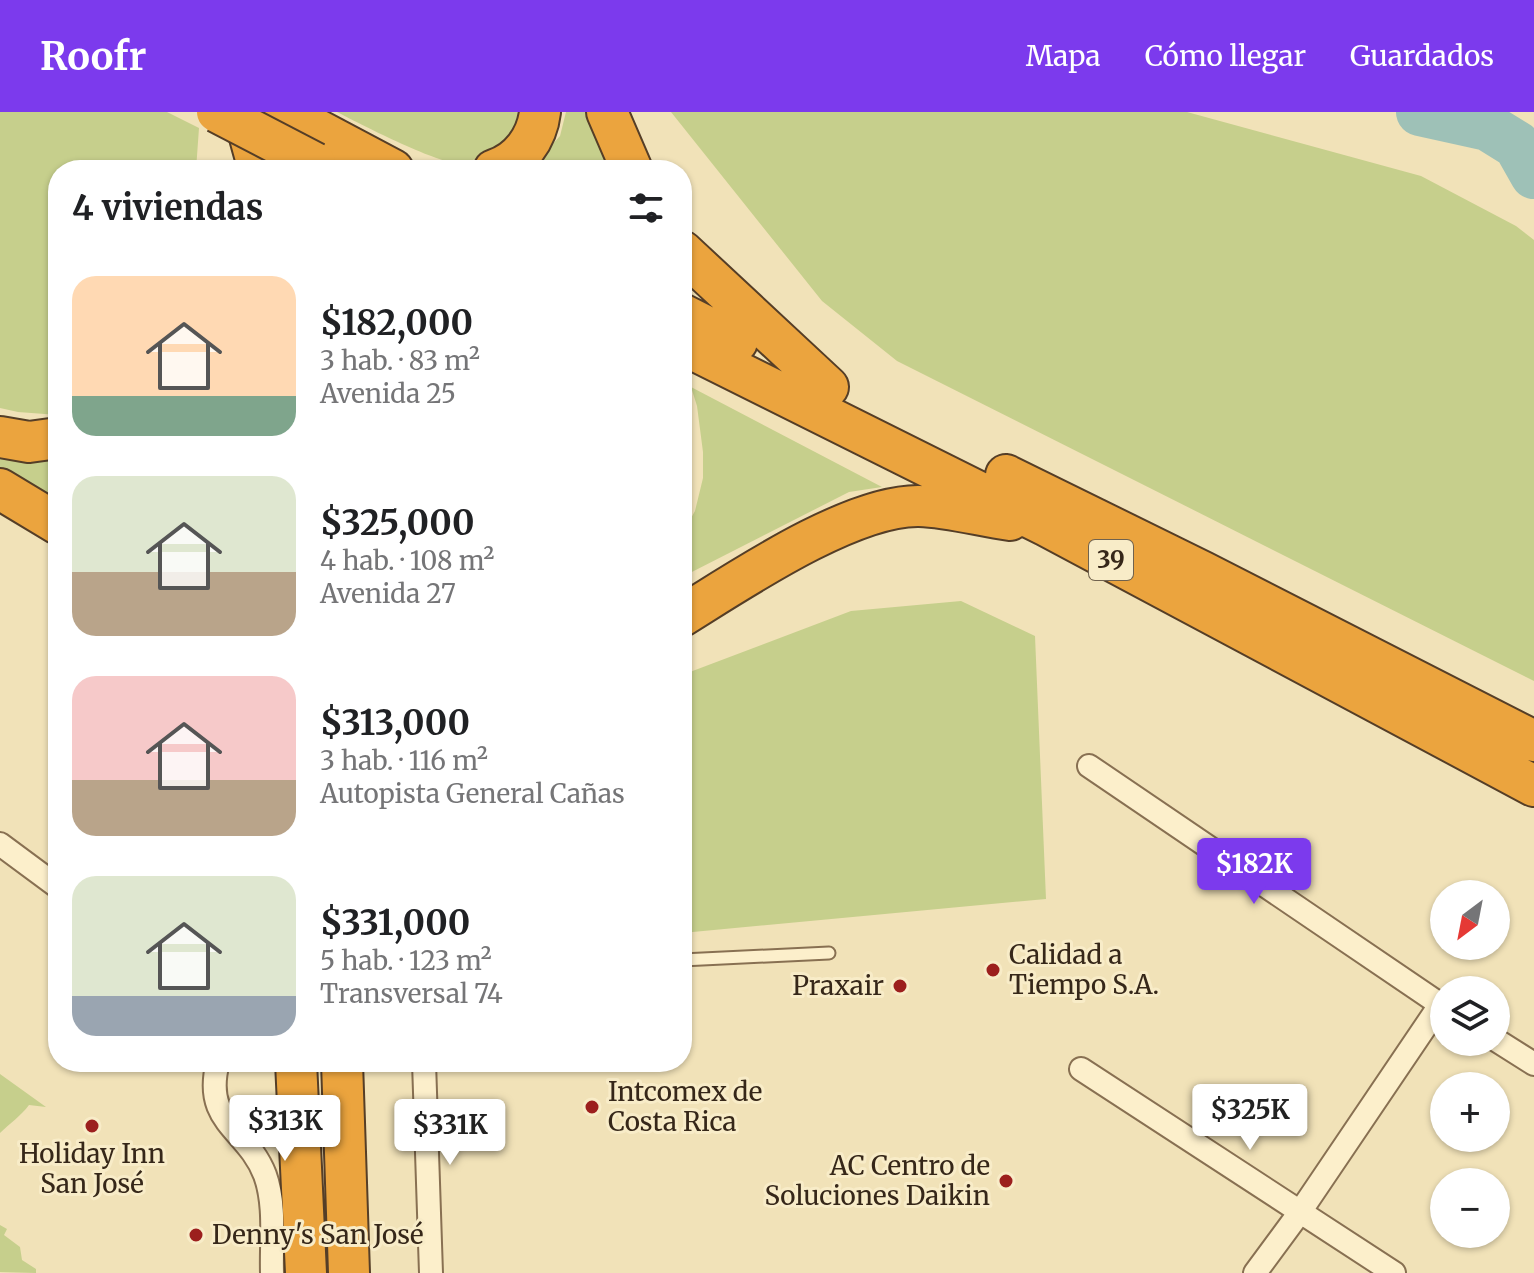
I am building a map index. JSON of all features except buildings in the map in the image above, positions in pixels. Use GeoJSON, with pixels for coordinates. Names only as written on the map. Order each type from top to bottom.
{"type":"FeatureCollection","features":[{"type":"Feature","properties":{"kind":"highway"},"geometry":{"type":"LineString","coordinates":[[217,112],[319,156],[347,160]]}},
{"type":"Feature","properties":{"kind":"highway"},"geometry":{"type":"LineString","coordinates":[[284,112],[319,156]]}},
{"type":"Feature","properties":{"kind":"highway"},"geometry":{"type":"LineString","coordinates":[[512,160],[530,143],[539,123],[540,112]]}},
{"type":"Feature","properties":{"kind":"highway"},"geometry":{"type":"LineString","coordinates":[[607,112],[628,160]]}},
{"type":"Feature","properties":{"kind":"highway"},"geometry":{"type":"LineString","coordinates":[[256,141],[340,160]]}},
{"type":"Feature","properties":{"kind":"highway"},"geometry":{"type":"LineString","coordinates":[[692,260],[828,387]]}},
{"type":"Feature","properties":{"kind":"highway","name":"39"},"geometry":{"type":"LineString","coordinates":[[692,319],[1203,572],[1534,741]]}},
{"type":"Feature","properties":{"kind":"highway","name":"39"},"geometry":{"type":"LineString","coordinates":[[692,349],[1047,526],[1534,786]]}},
{"type":"Feature","properties":{"kind":"highway"},"geometry":{"type":"LineString","coordinates":[[0,437],[29,442],[48,439]]}},
{"type":"Feature","properties":{"kind":"highway"},"geometry":{"type":"LineString","coordinates":[[0,489],[48,518]]}},
{"type":"Feature","properties":{"kind":"highway"},"geometry":{"type":"LineString","coordinates":[[692,610],[850,521],[885,510],[919,506],[1047,526]]}},
{"type":"Feature","properties":{"kind":"highway"},"geometry":{"type":"LineString","coordinates":[[296,1072],[306,1273]]}},
{"type":"Feature","properties":{"kind":"highway"},"geometry":{"type":"LineString","coordinates":[[342,1072],[349,1273]]}},
{"type":"Feature","properties":{"kind":"street"},"geometry":{"type":"LineString","coordinates":[[1089,766],[1430,998]]}},
{"type":"Feature","properties":{"kind":"street"},"geometry":{"type":"LineString","coordinates":[[0,844],[48,880]]}},
{"type":"Feature","properties":{"kind":"street"},"geometry":{"type":"LineString","coordinates":[[1255,1273],[1430,1023]]}},
{"type":"Feature","properties":{"kind":"street"},"geometry":{"type":"LineString","coordinates":[[1510,1049],[1534,1064]]}},
{"type":"Feature","properties":{"kind":"street"},"geometry":{"type":"LineString","coordinates":[[1081,1069],[1394,1273]]}},
{"type":"Feature","properties":{"kind":"street"},"geometry":{"type":"LineString","coordinates":[[216,1072],[213,1083],[216,1102],[227,1123],[260,1162],[267,1179],[271,1200],[272,1273]]}},
{"type":"Feature","properties":{"kind":"street"},"geometry":{"type":"LineString","coordinates":[[424,1072],[431,1273]]}},
{"type":"Feature","properties":{"kind":"lane"},"geometry":{"type":"LineString","coordinates":[[692,960],[829,953]]}},
{"type":"Feature","properties":{"kind":"green space"},"geometry":{"type":"Polygon","coordinates":[[[0,112],[167,112],[199,128],[197,160],[48,160],[48,414],[0,408],[0,112]]]}},
{"type":"Feature","properties":{"kind":"green space"},"geometry":{"type":"Polygon","coordinates":[[[337,112],[526,112],[517,139],[472,160],[443,160],[337,112]]]}},
{"type":"Feature","properties":{"kind":"green space"},"geometry":{"type":"Polygon","coordinates":[[[566,112],[589,112],[611,160],[538,160],[560,136],[566,112]]]}},
{"type":"Feature","properties":{"kind":"green space"},"geometry":{"type":"Polygon","coordinates":[[[671,112],[1187,112],[1421,176],[1516,226],[1534,240],[1534,681],[897,361],[822,301],[671,112]]]}},
{"type":"Feature","properties":{"kind":"green space"},"geometry":{"type":"Polygon","coordinates":[[[692,388],[882,487],[849,492],[692,572],[692,516],[703,478],[697,406],[692,388]]]}},
{"type":"Feature","properties":{"kind":"green space"},"geometry":{"type":"Polygon","coordinates":[[[0,448],[48,448],[48,494],[0,472],[0,448]]]}},
{"type":"Feature","properties":{"kind":"green space"},"geometry":{"type":"Polygon","coordinates":[[[961,601],[1035,636],[1046,899],[692,932],[692,671],[851,611],[961,601]]]}},
{"type":"Feature","properties":{"kind":"green space"},"geometry":{"type":"Polygon","coordinates":[[[0,1074],[46,1107],[29,1105],[0,1133],[0,1074]]]}},
{"type":"Feature","properties":{"kind":"green space"},"geometry":{"type":"Polygon","coordinates":[[[0,1225],[7,1229],[4,1235],[20,1247],[22,1260],[36,1269],[36,1273],[0,1272],[0,1225]]]}},
{"type":"Feature","properties":{"kind":"waterway"},"geometry":{"type":"LineString","coordinates":[[1420,112],[1488,127],[1517,145],[1534,175]]}},
{"type":"Feature","properties":{"kind":"place","name":"Calidad a Tiempo S.A."},"geometry":{"type":"Point","coordinates":[993,970]}},
{"type":"Feature","properties":{"kind":"place","name":"Praxair"},"geometry":{"type":"Point","coordinates":[900,986]}},
{"type":"Feature","properties":{"kind":"place","name":"Intcomex de Costa Rica"},"geometry":{"type":"Point","coordinates":[592,1107]}},
{"type":"Feature","properties":{"kind":"place","name":"Holiday Inn San José"},"geometry":{"type":"Point","coordinates":[92,1126]}},
{"type":"Feature","properties":{"kind":"place","name":"AC Centro de Soluciones Daikin"},"geometry":{"type":"Point","coordinates":[1006,1181]}},
{"type":"Feature","properties":{"kind":"place","name":"Denny's San José"},"geometry":{"type":"Point","coordinates":[196,1235]}}]}
